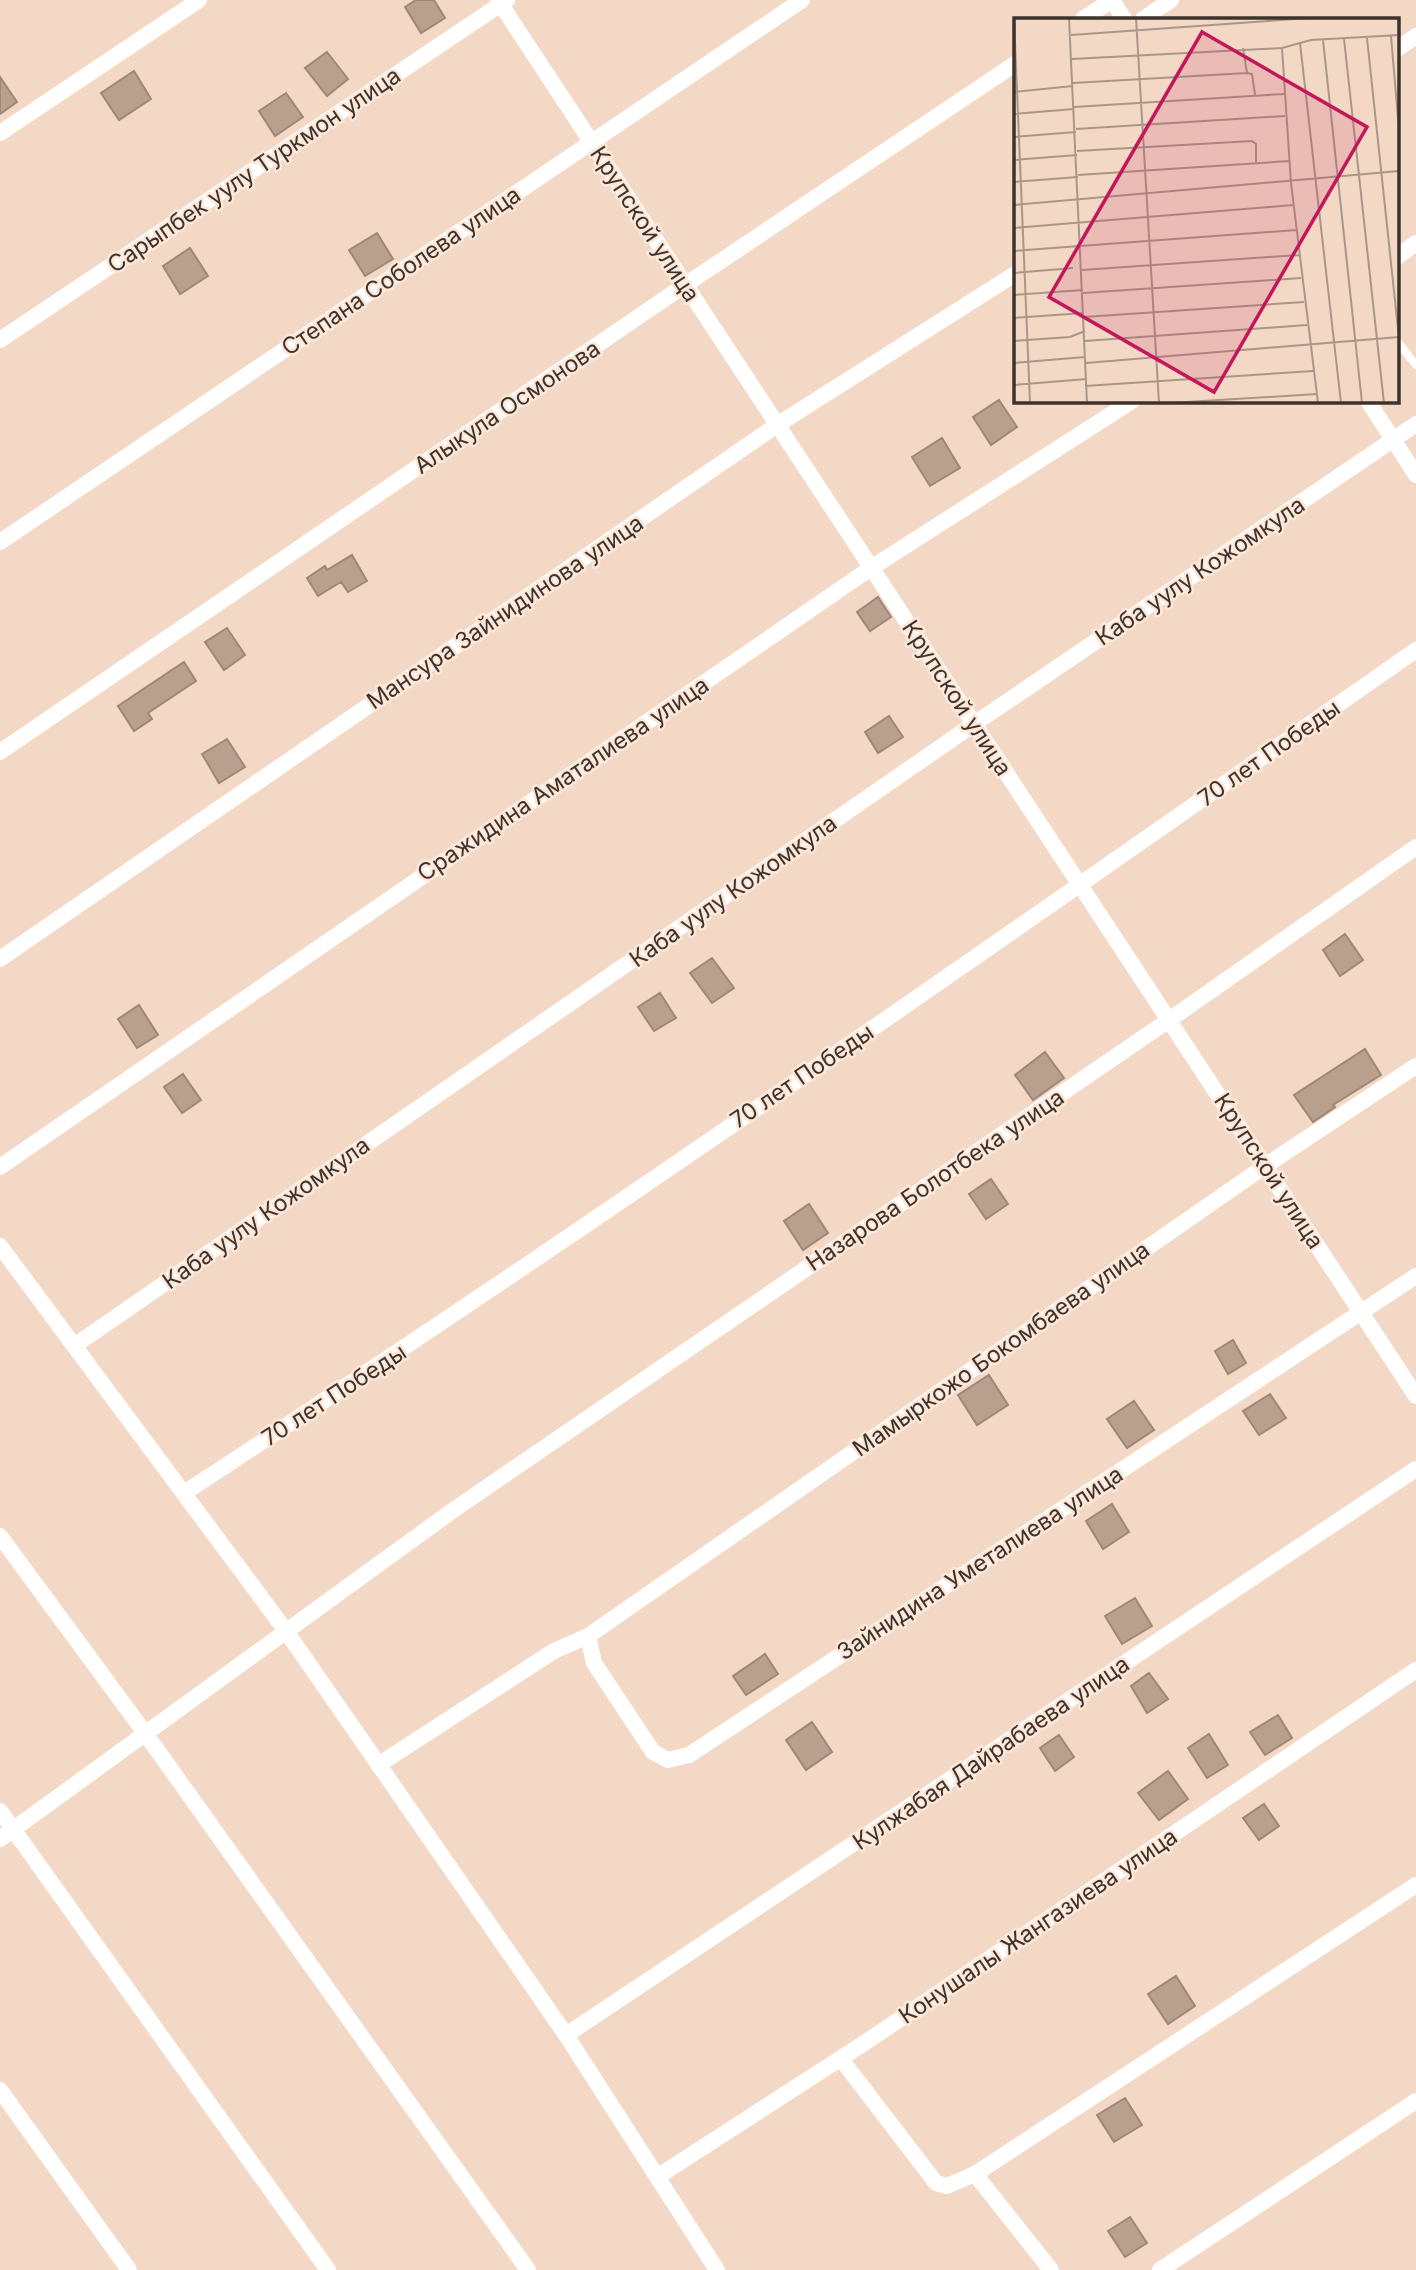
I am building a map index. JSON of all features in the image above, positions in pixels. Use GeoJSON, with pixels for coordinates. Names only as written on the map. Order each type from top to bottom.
{"type":"FeatureCollection","features":[{"type":"Feature","properties":{"kind":"street"},"geometry":{"type":"LineString","coordinates":[[0,133],[199,0]]}},
{"type":"Feature","properties":{"kind":"street","name":"Степана Соболева улица"},"geometry":{"type":"LineString","coordinates":[[0,542],[802,0]]}},
{"type":"Feature","properties":{"kind":"street"},"geometry":{"type":"LineString","coordinates":[[1085,18],[1112,0],[1123,18]]}},
{"type":"Feature","properties":{"kind":"street"},"geometry":{"type":"LineString","coordinates":[[1144,18],[1171,0]]}},
{"type":"Feature","properties":{"kind":"street","name":"Крупской улица"},"geometry":{"type":"LineString","coordinates":[[502,2],[591,142],[1416,1396]]}},
{"type":"Feature","properties":{"kind":"street","name":"Сарыпбек уулу Туркмон улица"},"geometry":{"type":"LineString","coordinates":[[0,340],[502,2]]}},
{"type":"Feature","properties":{"kind":"street"},"geometry":{"type":"LineString","coordinates":[[1398,48],[1416,36]]}},
{"type":"Feature","properties":{"kind":"street","name":"Алыкула Осмонова"},"geometry":{"type":"LineString","coordinates":[[0,752],[685,285],[1014,65]]}},
{"type":"Feature","properties":{"kind":"street"},"geometry":{"type":"LineString","coordinates":[[1398,256],[1416,243]]}},
{"type":"Feature","properties":{"kind":"street","name":"Мансура Зайнидинова улица"},"geometry":{"type":"LineString","coordinates":[[0,959],[777,425],[1014,275]]}},
{"type":"Feature","properties":{"kind":"street","name":"Сражидина Аматалиева улица"},"geometry":{"type":"LineString","coordinates":[[0,1167],[871,568],[1130,402]]}},
{"type":"Feature","properties":{"kind":"street"},"geometry":{"type":"LineString","coordinates":[[1369,402],[1416,475]]}},
{"type":"Feature","properties":{"kind":"street","name":"Каба уулу Кожомкула"},"geometry":{"type":"LineString","coordinates":[[74,1346],[974,724],[1416,424]]}},
{"type":"Feature","properties":{"kind":"street","name":"70 лет Победы"},"geometry":{"type":"LineString","coordinates":[[184,1493],[371,1371],[1080,885],[1416,650]]}},
{"type":"Feature","properties":{"kind":"street","name":"Назарова Болотбека улица"},"geometry":{"type":"LineString","coordinates":[[7,1834],[452,1511],[1169,1020],[1416,847]]}},
{"type":"Feature","properties":{"kind":"street","name":"Мамыркожо Бокомбаева улица"},"geometry":{"type":"LineString","coordinates":[[379,1765],[554,1651],[588,1636],[1265,1166],[1416,1066]]}},
{"type":"Feature","properties":{"kind":"street"},"geometry":{"type":"LineString","coordinates":[[0,1246],[286,1631],[566,2035],[718,2270]]}},
{"type":"Feature","properties":{"kind":"street","name":"Зайнидина Уметалиева улица"},"geometry":{"type":"LineString","coordinates":[[588,1636],[594,1663],[653,1752],[668,1760],[689,1755],[1416,1276]]}},
{"type":"Feature","properties":{"kind":"street","name":"Кулжабая Дайрабаева улица"},"geometry":{"type":"LineString","coordinates":[[566,2035],[1416,1469]]}},
{"type":"Feature","properties":{"kind":"street"},"geometry":{"type":"LineString","coordinates":[[0,1536],[145,1733],[528,2270]]}},
{"type":"Feature","properties":{"kind":"street","name":"Конушалы Жангазиева улица"},"geometry":{"type":"LineString","coordinates":[[657,2177],[841,2059],[1416,1670]]}},
{"type":"Feature","properties":{"kind":"street"},"geometry":{"type":"LineString","coordinates":[[0,1811],[7,1834],[328,2270]]}},
{"type":"Feature","properties":{"kind":"street"},"geometry":{"type":"LineString","coordinates":[[841,2059],[936,2183],[947,2186],[975,2174],[1416,1885]]}},
{"type":"Feature","properties":{"kind":"street"},"geometry":{"type":"LineString","coordinates":[[0,2090],[129,2270]]}},
{"type":"Feature","properties":{"kind":"street"},"geometry":{"type":"LineString","coordinates":[[1160,2270],[1416,2101]]}},
{"type":"Feature","properties":{"kind":"street"},"geometry":{"type":"LineString","coordinates":[[975,2174],[1051,2270]]}},
{"type":"Feature","properties":{"kind":"lane"},"geometry":{"type":"LineString","coordinates":[[1398,342],[1416,365]]}},
{"type":"Feature","properties":{"kind":"building"},"geometry":{"type":"Polygon","coordinates":[[[416,0],[434,0],[445,18],[421,33],[405,7],[416,0]]]}},
{"type":"Feature","properties":{"kind":"building"},"geometry":{"type":"Polygon","coordinates":[[[327,52],[348,79],[327,96],[305,68],[327,52]]]}},
{"type":"Feature","properties":{"kind":"building"},"geometry":{"type":"Polygon","coordinates":[[[134,71],[151,99],[119,120],[101,93],[134,71]]]}},
{"type":"Feature","properties":{"kind":"building"},"geometry":{"type":"Polygon","coordinates":[[[0,77],[17,102],[0,114],[0,77]]]}},
{"type":"Feature","properties":{"kind":"building"},"geometry":{"type":"Polygon","coordinates":[[[286,93],[303,117],[275,136],[259,111],[286,93]]]}},
{"type":"Feature","properties":{"kind":"building"},"geometry":{"type":"Polygon","coordinates":[[[377,233],[393,259],[365,276],[349,250],[377,233]]]}},
{"type":"Feature","properties":{"kind":"building"},"geometry":{"type":"Polygon","coordinates":[[[190,248],[208,276],[180,294],[163,266],[190,248]]]}},
{"type":"Feature","properties":{"kind":"building"},"geometry":{"type":"Polygon","coordinates":[[[999,400],[1017,427],[991,445],[973,417],[999,400]]]}},
{"type":"Feature","properties":{"kind":"building"},"geometry":{"type":"Polygon","coordinates":[[[942,438],[960,468],[930,486],[912,457],[942,438]]]}},
{"type":"Feature","properties":{"kind":"building"},"geometry":{"type":"Polygon","coordinates":[[[352,555],[367,581],[348,592],[341,582],[318,596],[307,578],[325,566],[327,570],[352,555]]]}},
{"type":"Feature","properties":{"kind":"building"},"geometry":{"type":"Polygon","coordinates":[[[878,597],[891,617],[870,631],[857,612],[878,597]]]}},
{"type":"Feature","properties":{"kind":"building"},"geometry":{"type":"Polygon","coordinates":[[[227,628],[245,655],[224,670],[205,642],[227,628]]]}},
{"type":"Feature","properties":{"kind":"building"},"geometry":{"type":"Polygon","coordinates":[[[184,662],[196,681],[148,713],[152,719],[134,731],[118,706],[184,662]]]}},
{"type":"Feature","properties":{"kind":"building"},"geometry":{"type":"Polygon","coordinates":[[[889,716],[903,737],[878,753],[865,732],[889,716]]]}},
{"type":"Feature","properties":{"kind":"building"},"geometry":{"type":"Polygon","coordinates":[[[227,739],[245,767],[219,783],[202,754],[227,739]]]}},
{"type":"Feature","properties":{"kind":"building"},"geometry":{"type":"Polygon","coordinates":[[[1345,934],[1363,960],[1340,976],[1323,950],[1345,934]]]}},
{"type":"Feature","properties":{"kind":"building"},"geometry":{"type":"Polygon","coordinates":[[[712,958],[734,988],[712,1003],[690,973],[712,958]]]}},
{"type":"Feature","properties":{"kind":"building"},"geometry":{"type":"Polygon","coordinates":[[[660,993],[676,1018],[654,1031],[638,1007],[660,993]]]}},
{"type":"Feature","properties":{"kind":"building"},"geometry":{"type":"Polygon","coordinates":[[[139,1005],[158,1035],[137,1048],[118,1019],[139,1005]]]}},
{"type":"Feature","properties":{"kind":"building"},"geometry":{"type":"Polygon","coordinates":[[[1365,1049],[1381,1075],[1333,1105],[1335,1107],[1313,1122],[1294,1095],[1365,1049]]]}},
{"type":"Feature","properties":{"kind":"building"},"geometry":{"type":"Polygon","coordinates":[[[1045,1052],[1064,1078],[1033,1100],[1015,1075],[1045,1052]]]}},
{"type":"Feature","properties":{"kind":"building"},"geometry":{"type":"Polygon","coordinates":[[[183,1074],[201,1100],[182,1113],[164,1087],[183,1074]]]}},
{"type":"Feature","properties":{"kind":"building"},"geometry":{"type":"Polygon","coordinates":[[[991,1179],[1008,1204],[986,1219],[969,1194],[991,1179]]]}},
{"type":"Feature","properties":{"kind":"building"},"geometry":{"type":"Polygon","coordinates":[[[809,1204],[828,1233],[803,1250],[784,1221],[809,1204]]]}},
{"type":"Feature","properties":{"kind":"building"},"geometry":{"type":"Polygon","coordinates":[[[1233,1340],[1246,1363],[1228,1374],[1215,1351],[1233,1340]]]}},
{"type":"Feature","properties":{"kind":"building"},"geometry":{"type":"Polygon","coordinates":[[[989,1375],[1008,1405],[977,1425],[958,1395],[989,1375]]]}},
{"type":"Feature","properties":{"kind":"building"},"geometry":{"type":"Polygon","coordinates":[[[1270,1394],[1286,1418],[1259,1435],[1243,1411],[1270,1394]]]}},
{"type":"Feature","properties":{"kind":"building"},"geometry":{"type":"Polygon","coordinates":[[[1134,1401],[1154,1430],[1127,1448],[1107,1419],[1134,1401]]]}},
{"type":"Feature","properties":{"kind":"building"},"geometry":{"type":"Polygon","coordinates":[[[1112,1504],[1129,1532],[1103,1549],[1086,1521],[1112,1504]]]}},
{"type":"Feature","properties":{"kind":"building"},"geometry":{"type":"Polygon","coordinates":[[[1135,1598],[1152,1626],[1122,1644],[1105,1616],[1135,1598]]]}},
{"type":"Feature","properties":{"kind":"building"},"geometry":{"type":"Polygon","coordinates":[[[765,1654],[778,1674],[746,1695],[733,1676],[765,1654]]]}},
{"type":"Feature","properties":{"kind":"building"},"geometry":{"type":"Polygon","coordinates":[[[1149,1673],[1168,1699],[1147,1713],[1131,1686],[1149,1673]]]}},
{"type":"Feature","properties":{"kind":"building"},"geometry":{"type":"Polygon","coordinates":[[[1278,1715],[1292,1738],[1265,1755],[1250,1732],[1278,1715]]]}},
{"type":"Feature","properties":{"kind":"building"},"geometry":{"type":"Polygon","coordinates":[[[812,1722],[832,1752],[806,1770],[786,1740],[812,1722]]]}},
{"type":"Feature","properties":{"kind":"building"},"geometry":{"type":"Polygon","coordinates":[[[1209,1734],[1228,1765],[1207,1778],[1188,1748],[1209,1734]]]}},
{"type":"Feature","properties":{"kind":"building"},"geometry":{"type":"Polygon","coordinates":[[[1059,1735],[1074,1757],[1055,1771],[1040,1748],[1059,1735]]]}},
{"type":"Feature","properties":{"kind":"building"},"geometry":{"type":"Polygon","coordinates":[[[1168,1771],[1188,1799],[1159,1820],[1138,1793],[1168,1771]]]}},
{"type":"Feature","properties":{"kind":"building"},"geometry":{"type":"Polygon","coordinates":[[[1264,1804],[1279,1826],[1259,1840],[1243,1818],[1264,1804]]]}},
{"type":"Feature","properties":{"kind":"building"},"geometry":{"type":"Polygon","coordinates":[[[1176,1976],[1195,2006],[1168,2024],[1148,1994],[1176,1976]]]}},
{"type":"Feature","properties":{"kind":"building"},"geometry":{"type":"Polygon","coordinates":[[[1125,2098],[1142,2125],[1114,2142],[1097,2115],[1125,2098]]]}},
{"type":"Feature","properties":{"kind":"building"},"geometry":{"type":"Polygon","coordinates":[[[1130,2217],[1147,2243],[1125,2257],[1108,2231],[1130,2217]]]}}]}
